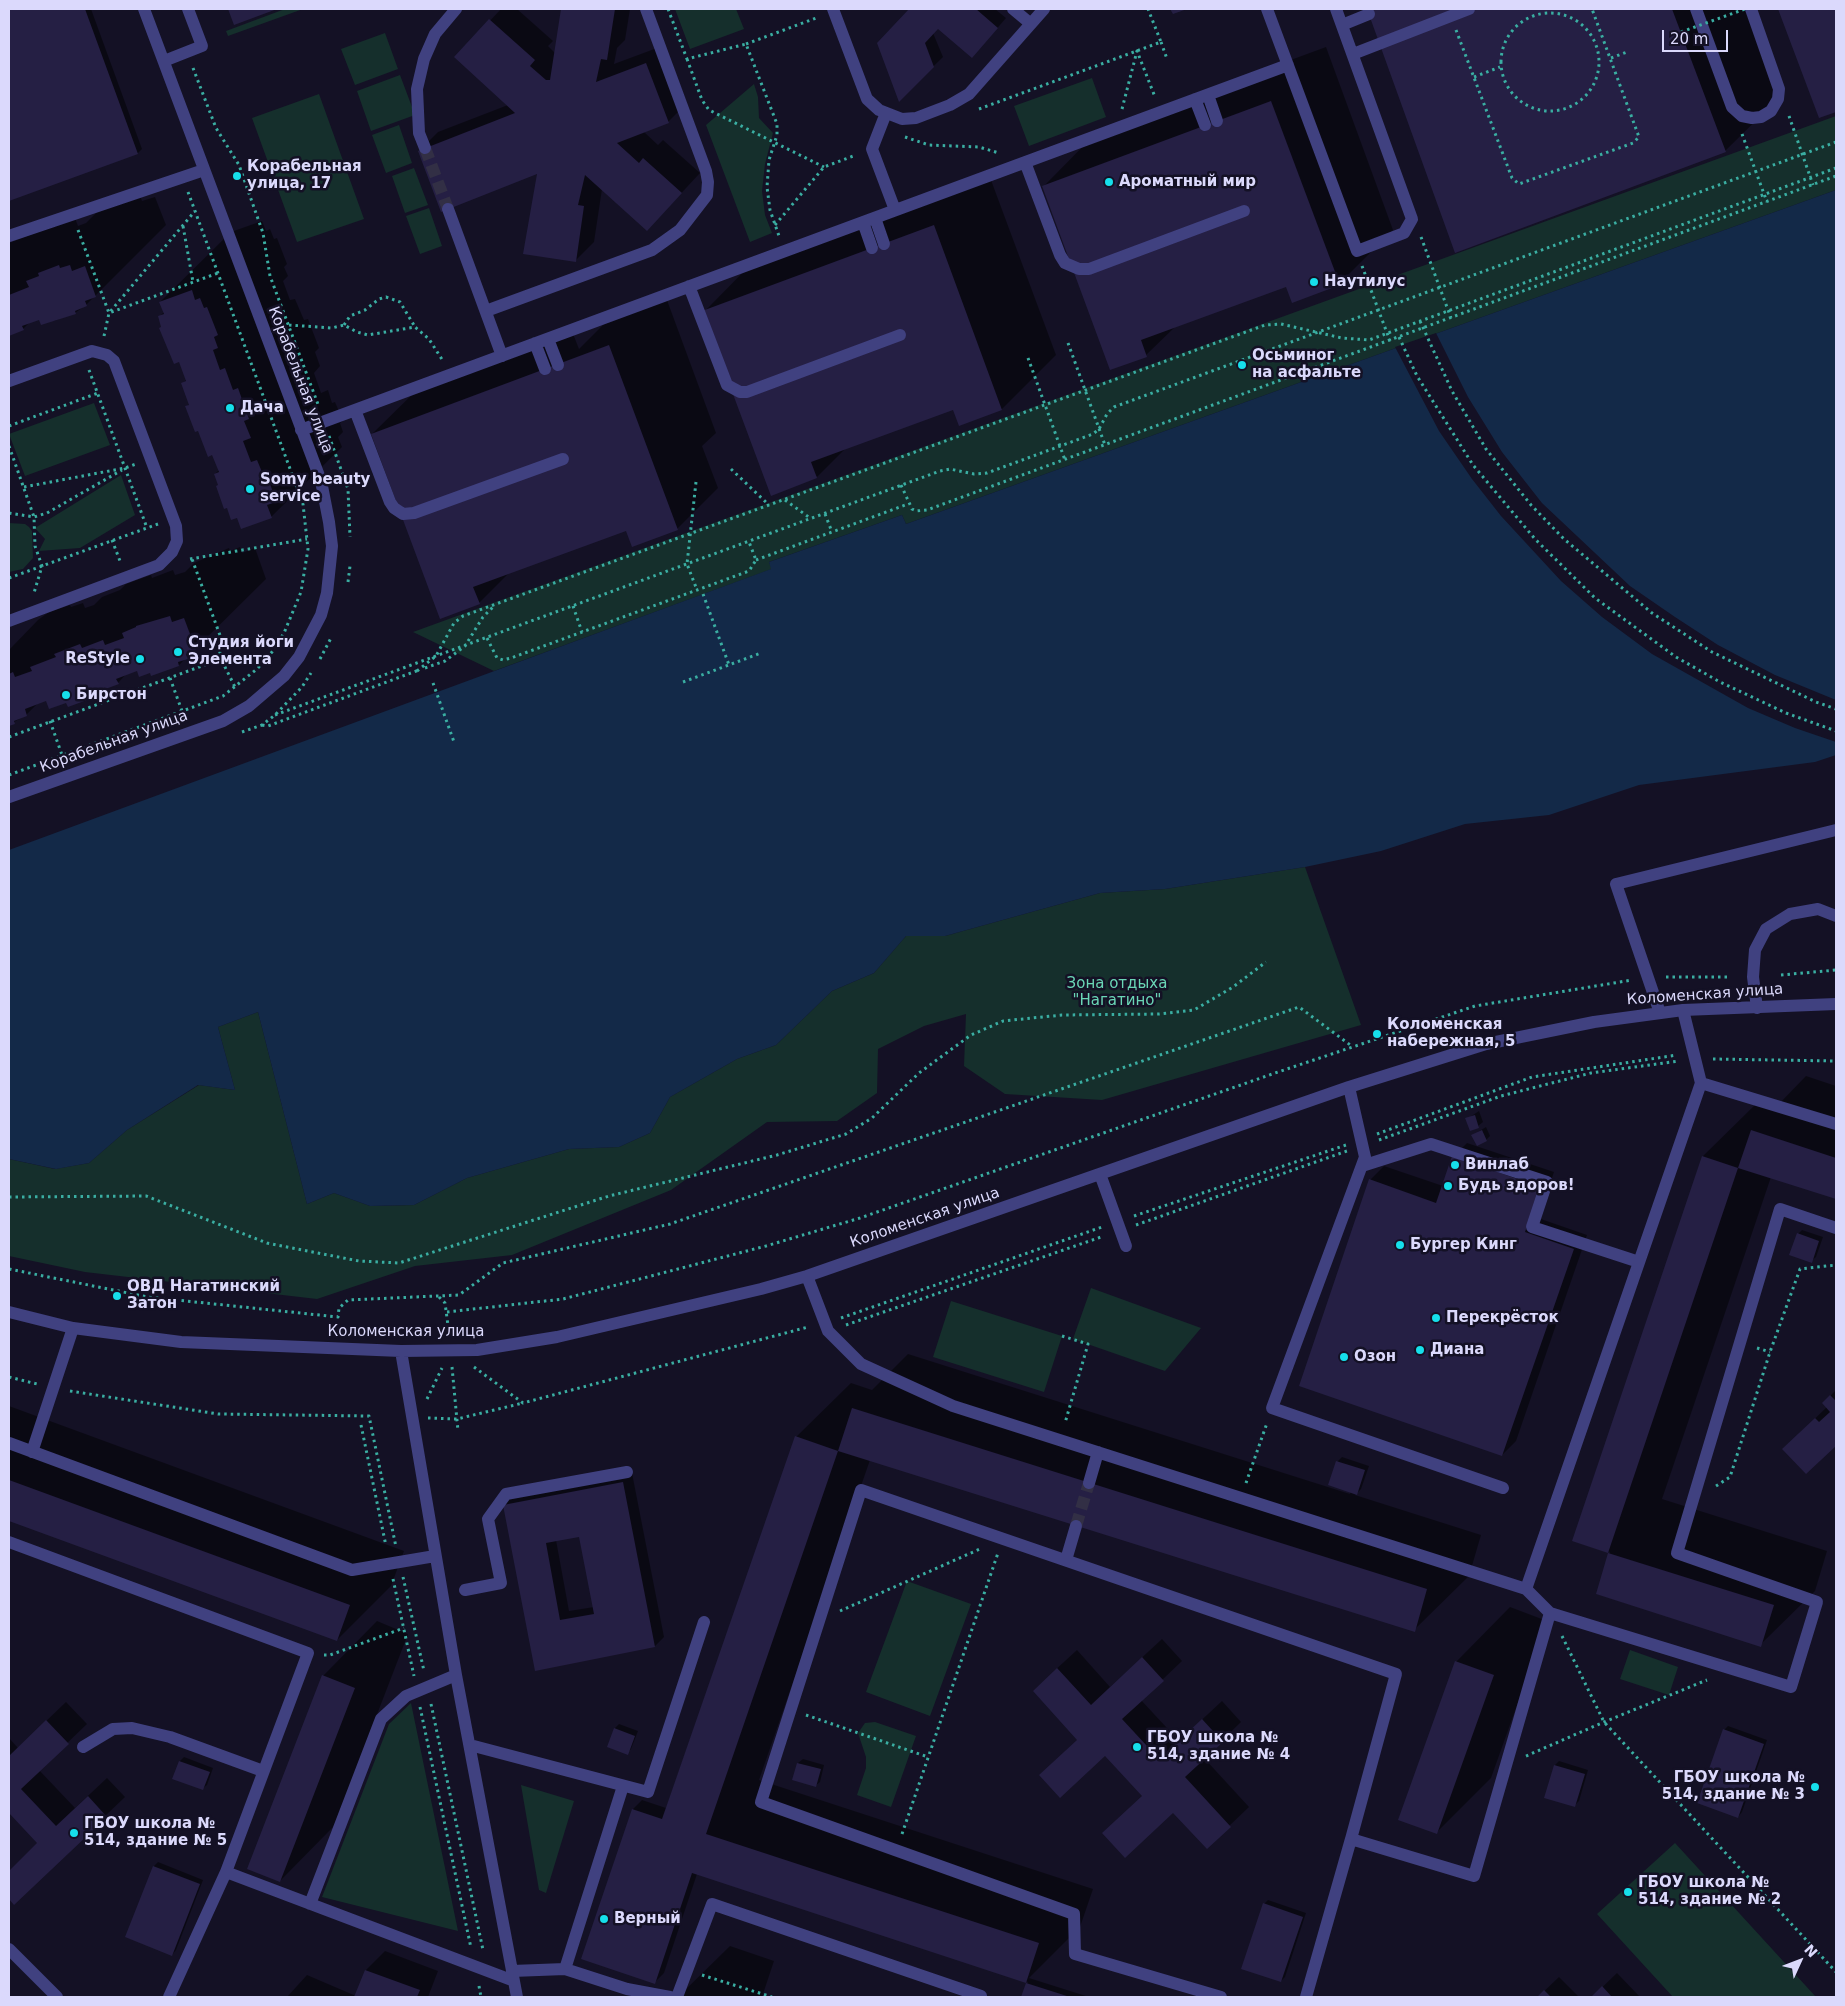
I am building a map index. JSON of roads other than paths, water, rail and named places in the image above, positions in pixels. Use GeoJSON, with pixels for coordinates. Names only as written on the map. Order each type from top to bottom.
{"type":"FeatureCollection","features":[{"type":"Feature","properties":{"kind":"street","name":"Корабельная улица"},"geometry":{"type":"LineString","coordinates":[[9,797],[223,721],[249,706],[284,676],[299,657],[321,615],[331,569],[330,522],[321,481],[144,9]]}},
{"type":"Feature","properties":{"kind":"street"},"geometry":{"type":"LineString","coordinates":[[164,61],[202,46],[188,9]]}},
{"type":"Feature","properties":{"kind":"street"},"geometry":{"type":"LineString","coordinates":[[425,148],[419,134],[419,81],[424,59],[436,34],[456,9]]}},
{"type":"Feature","properties":{"kind":"street"},"geometry":{"type":"LineString","coordinates":[[486,311],[657,247],[680,230],[707,194],[708,182],[706,171],[646,9]]}},
{"type":"Feature","properties":{"kind":"street"},"geometry":{"type":"LineString","coordinates":[[1013,9],[1031,24]]}},
{"type":"Feature","properties":{"kind":"street"},"geometry":{"type":"LineString","coordinates":[[833,10],[867,99],[879,110],[897,118],[908,119],[960,100],[978,86],[1044,9]]}},
{"type":"Feature","properties":{"kind":"street"},"geometry":{"type":"LineString","coordinates":[[1267,9],[1357,251],[1404,234],[1412,219],[1411,211],[1336,9]]}},
{"type":"Feature","properties":{"kind":"street"},"geometry":{"type":"LineString","coordinates":[[1353,54],[1469,9]]}},
{"type":"Feature","properties":{"kind":"street"},"geometry":{"type":"LineString","coordinates":[[1696,9],[1732,107],[1742,116],[1761,117],[1771,110],[1778,100],[1779,89],[1750,9]]}},
{"type":"Feature","properties":{"kind":"street"},"geometry":{"type":"LineString","coordinates":[[1342,25],[1369,14]]}},
{"type":"Feature","properties":{"kind":"street"},"geometry":{"type":"LineString","coordinates":[[301,430],[1288,65]]}},
{"type":"Feature","properties":{"kind":"street"},"geometry":{"type":"LineString","coordinates":[[1208,95],[1217,121]]}},
{"type":"Feature","properties":{"kind":"street"},"geometry":{"type":"LineString","coordinates":[[1195,99],[1205,126]]}},
{"type":"Feature","properties":{"kind":"street"},"geometry":{"type":"LineString","coordinates":[[886,113],[872,149],[895,210]]}},
{"type":"Feature","properties":{"kind":"street"},"geometry":{"type":"LineString","coordinates":[[1024,163],[1060,255],[1065,263],[1079,269],[1089,269],[1244,211]]}},
{"type":"Feature","properties":{"kind":"street"},"geometry":{"type":"LineString","coordinates":[[9,236],[204,170]]}},
{"type":"Feature","properties":{"kind":"street"},"geometry":{"type":"LineString","coordinates":[[448,209],[502,356]]}},
{"type":"Feature","properties":{"kind":"street"},"geometry":{"type":"LineString","coordinates":[[869,220],[878,246]]}},
{"type":"Feature","properties":{"kind":"street"},"geometry":{"type":"LineString","coordinates":[[689,286],[727,385],[740,392],[747,392],[900,335]]}},
{"type":"Feature","properties":{"kind":"street"},"geometry":{"type":"LineString","coordinates":[[548,338],[558,365]]}},
{"type":"Feature","properties":{"kind":"street"},"geometry":{"type":"LineString","coordinates":[[536,343],[545,369]]}},
{"type":"Feature","properties":{"kind":"street"},"geometry":{"type":"LineString","coordinates":[[9,381],[92,351],[100,352],[114,361],[176,526],[176,541],[172,552],[159,565],[9,620]]}},
{"type":"Feature","properties":{"kind":"street"},"geometry":{"type":"LineString","coordinates":[[355,410],[390,502],[394,508],[403,514],[414,513],[563,459]]}},
{"type":"Feature","properties":{"kind":"street"},"geometry":{"type":"LineString","coordinates":[[1660,1013],[1616,884],[1836,830]]}},
{"type":"Feature","properties":{"kind":"street"},"geometry":{"type":"LineString","coordinates":[[1757,1008],[1753,977],[1755,950],[1766,929],[1790,914],[1818,909],[1836,916]]}},
{"type":"Feature","properties":{"kind":"street","name":"Коломенская улица"},"geometry":{"type":"LineString","coordinates":[[9,1312],[73,1328],[181,1342],[401,1351],[477,1350],[557,1337],[761,1289],[807,1276],[1349,1087],[1486,1044],[1594,1022],[1682,1010],[1836,1004]]}},
{"type":"Feature","properties":{"kind":"street"},"geometry":{"type":"LineString","coordinates":[[1526,1589],[1701,1083],[1682,1010]]}},
{"type":"Feature","properties":{"kind":"street"},"geometry":{"type":"LineString","coordinates":[[1701,1083],[1836,1124]]}},
{"type":"Feature","properties":{"kind":"street"},"geometry":{"type":"LineString","coordinates":[[1349,1087],[1365,1157],[1272,1408],[1503,1488]]}},
{"type":"Feature","properties":{"kind":"street"},"geometry":{"type":"LineString","coordinates":[[1362,1166],[1431,1144],[1547,1182],[1532,1226],[1639,1262]]}},
{"type":"Feature","properties":{"kind":"street"},"geometry":{"type":"LineString","coordinates":[[1100,1174],[1126,1246]]}},
{"type":"Feature","properties":{"kind":"street"},"geometry":{"type":"LineString","coordinates":[[807,1276],[827,1327],[862,1364],[953,1406],[1526,1589],[1550,1613],[1791,1687],[1816,1602],[1677,1553],[1780,1209],[1836,1228]]}},
{"type":"Feature","properties":{"kind":"street"},"geometry":{"type":"LineString","coordinates":[[32,1452],[73,1328]]}},
{"type":"Feature","properties":{"kind":"street"},"geometry":{"type":"LineString","coordinates":[[401,1351],[416,1422],[435,1556],[456,1675],[517,1997]]}},
{"type":"Feature","properties":{"kind":"street"},"geometry":{"type":"LineString","coordinates":[[9,1443],[352,1570],[435,1556]]}},
{"type":"Feature","properties":{"kind":"street"},"geometry":{"type":"LineString","coordinates":[[1089,1482],[1098,1452]]}},
{"type":"Feature","properties":{"kind":"street"},"geometry":{"type":"LineString","coordinates":[[465,1590],[501,1583],[488,1519],[506,1494],[627,1472]]}},
{"type":"Feature","properties":{"kind":"street"},"geometry":{"type":"LineString","coordinates":[[1221,1997],[1074,1954],[1074,1914],[761,1802],[861,1490],[1396,1674],[1306,1997]]}},
{"type":"Feature","properties":{"kind":"street"},"geometry":{"type":"LineString","coordinates":[[1066,1560],[1076,1526]]}},
{"type":"Feature","properties":{"kind":"street"},"geometry":{"type":"LineString","coordinates":[[9,1542],[308,1653],[226,1872],[169,1997]]}},
{"type":"Feature","properties":{"kind":"street"},"geometry":{"type":"LineString","coordinates":[[1351,1839],[1474,1876],[1550,1613]]}},
{"type":"Feature","properties":{"kind":"street"},"geometry":{"type":"LineString","coordinates":[[470,1745],[648,1792],[704,1622]]}},
{"type":"Feature","properties":{"kind":"street"},"geometry":{"type":"LineString","coordinates":[[310,1904],[381,1719],[406,1696],[456,1675]]}},
{"type":"Feature","properties":{"kind":"street"},"geometry":{"type":"LineString","coordinates":[[83,1747],[114,1729],[132,1728],[170,1737],[263,1771]]}},
{"type":"Feature","properties":{"kind":"street"},"geometry":{"type":"LineString","coordinates":[[565,1969],[623,1786]]}},
{"type":"Feature","properties":{"kind":"street"},"geometry":{"type":"LineString","coordinates":[[226,1872],[487,1971],[513,1976],[565,1969],[626,1993],[670,1997]]}},
{"type":"Feature","properties":{"kind":"street"},"geometry":{"type":"LineString","coordinates":[[677,1997],[712,1904],[981,1996]]}},
{"type":"Feature","properties":{"kind":"street"},"geometry":{"type":"LineString","coordinates":[[9,1949],[57,1997]]}},
{"type":"Feature","properties":{"kind":"water"},"geometry":{"type":"Polygon","coordinates":[[[1836,190],[1836,755],[1815,762],[1639,785],[1549,815],[1465,824],[1381,851],[1305,867],[1165,889],[1100,893],[945,936],[906,936],[874,973],[832,991],[776,1045],[737,1059],[670,1097],[650,1133],[619,1147],[569,1149],[467,1178],[414,1205],[370,1206],[334,1193],[307,1204],[258,1012],[218,1027],[235,1090],[198,1085],[127,1130],[89,1163],[56,1169],[9,1159],[9,850],[771,569],[769,562],[902,515],[906,524],[1836,190]]]}},
{"type":"Feature","properties":{"kind":"tunnel"},"geometry":{"type":"LineString","coordinates":[[425,148],[448,209]]}},
{"type":"Feature","properties":{"kind":"tunnel"},"geometry":{"type":"LineString","coordinates":[[1076,1526],[1089,1483]]}},
{"type":"Feature","properties":{"kind":"place","name":"Корабельная улица, 17"},"geometry":{"type":"Point","coordinates":[237,176]}},
{"type":"Feature","properties":{"kind":"place","name":"Ароматный мир"},"geometry":{"type":"Point","coordinates":[1109,182]}},
{"type":"Feature","properties":{"kind":"place","name":"Наутилус"},"geometry":{"type":"Point","coordinates":[1314,282]}},
{"type":"Feature","properties":{"kind":"place","name":"Осьминог на асфальте"},"geometry":{"type":"Point","coordinates":[1242,365]}},
{"type":"Feature","properties":{"kind":"place","name":"Дача"},"geometry":{"type":"Point","coordinates":[230,408]}},
{"type":"Feature","properties":{"kind":"place","name":"Somy beauty service"},"geometry":{"type":"Point","coordinates":[250,489]}},
{"type":"Feature","properties":{"kind":"place","name":"Студия йоги Элемента"},"geometry":{"type":"Point","coordinates":[178,652]}},
{"type":"Feature","properties":{"kind":"place","name":"ReStyle"},"geometry":{"type":"Point","coordinates":[140,659]}},
{"type":"Feature","properties":{"kind":"place","name":"Бирстон"},"geometry":{"type":"Point","coordinates":[66,695]}},
{"type":"Feature","properties":{"kind":"place","name":"Коломенская набережная, 5"},"geometry":{"type":"Point","coordinates":[1377,1034]}},
{"type":"Feature","properties":{"kind":"place","name":"Винлаб"},"geometry":{"type":"Point","coordinates":[1455,1165]}},
{"type":"Feature","properties":{"kind":"place","name":"Будь здоров!"},"geometry":{"type":"Point","coordinates":[1448,1186]}},
{"type":"Feature","properties":{"kind":"place","name":"Бургер Кинг"},"geometry":{"type":"Point","coordinates":[1400,1245]}},
{"type":"Feature","properties":{"kind":"place","name":"ОВД Нагатинский Затон"},"geometry":{"type":"Point","coordinates":[117,1296]}},
{"type":"Feature","properties":{"kind":"place","name":"Перекрёсток"},"geometry":{"type":"Point","coordinates":[1436,1318]}},
{"type":"Feature","properties":{"kind":"place","name":"Диана"},"geometry":{"type":"Point","coordinates":[1420,1350]}},
{"type":"Feature","properties":{"kind":"place","name":"Озон"},"geometry":{"type":"Point","coordinates":[1344,1357]}},
{"type":"Feature","properties":{"kind":"place","name":"ГБОУ школа № 514, здание № 4"},"geometry":{"type":"Point","coordinates":[1137,1747]}},
{"type":"Feature","properties":{"kind":"place","name":"ГБОУ школа № 514, здание № 3"},"geometry":{"type":"Point","coordinates":[1815,1787]}},
{"type":"Feature","properties":{"kind":"place","name":"ГБОУ школа № 514, здание № 5"},"geometry":{"type":"Point","coordinates":[74,1833]}},
{"type":"Feature","properties":{"kind":"place","name":"ГБОУ школа № 514, здание № 2"},"geometry":{"type":"Point","coordinates":[1628,1892]}},
{"type":"Feature","properties":{"kind":"place","name":"Верный"},"geometry":{"type":"Point","coordinates":[604,1919]}},
{"type":"Feature","properties":{"kind":"park label","name":"Зона отдыха \"Нагатино\""},"geometry":{"type":"Point","coordinates":[1117,992]}}]}
